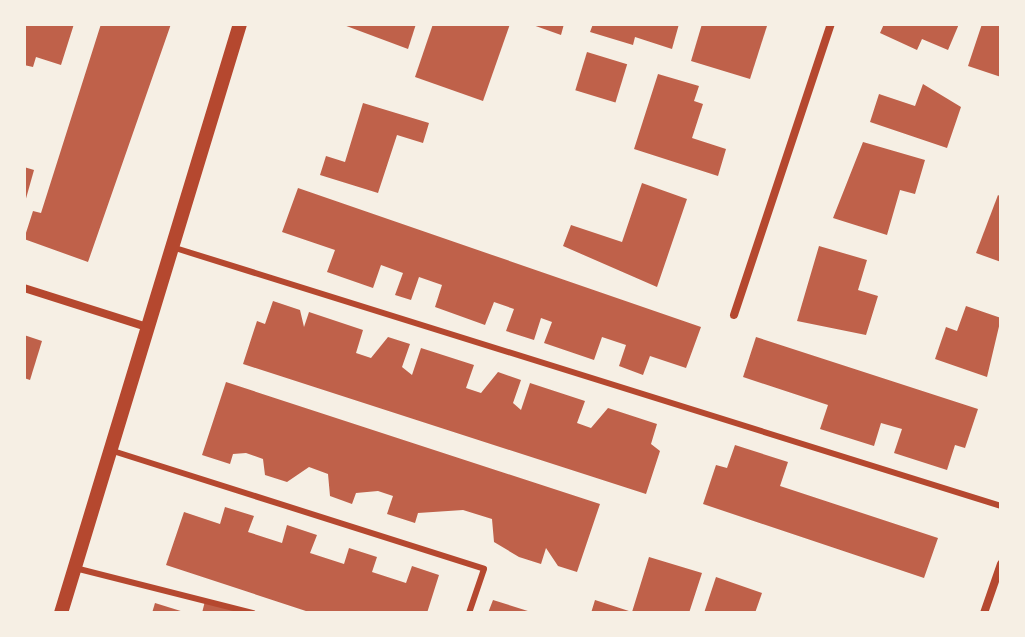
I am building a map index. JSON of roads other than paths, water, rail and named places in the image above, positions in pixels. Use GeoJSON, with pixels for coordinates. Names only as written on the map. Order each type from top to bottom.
{"type":"FeatureCollection","features":[{"type":"Feature","properties":{"kind":"street"},"geometry":{"type":"LineString","coordinates":[[61,613],[113,451],[167,245],[240,24]]}},
{"type":"Feature","properties":{"kind":"street"},"geometry":{"type":"LineString","coordinates":[[734,315],[831,24]]}},
{"type":"Feature","properties":{"kind":"street"},"geometry":{"type":"LineString","coordinates":[[24,288],[144,326]]}},
{"type":"Feature","properties":{"kind":"street"},"geometry":{"type":"LineString","coordinates":[[984,613],[1001,564]]}},
{"type":"Feature","properties":{"kind":"lane"},"geometry":{"type":"LineString","coordinates":[[167,245],[1001,506]]}},
{"type":"Feature","properties":{"kind":"lane"},"geometry":{"type":"LineString","coordinates":[[113,451],[484,569],[469,613]]}},
{"type":"Feature","properties":{"kind":"lane"},"geometry":{"type":"LineString","coordinates":[[75,568],[204,598],[253,613]]}}]}
